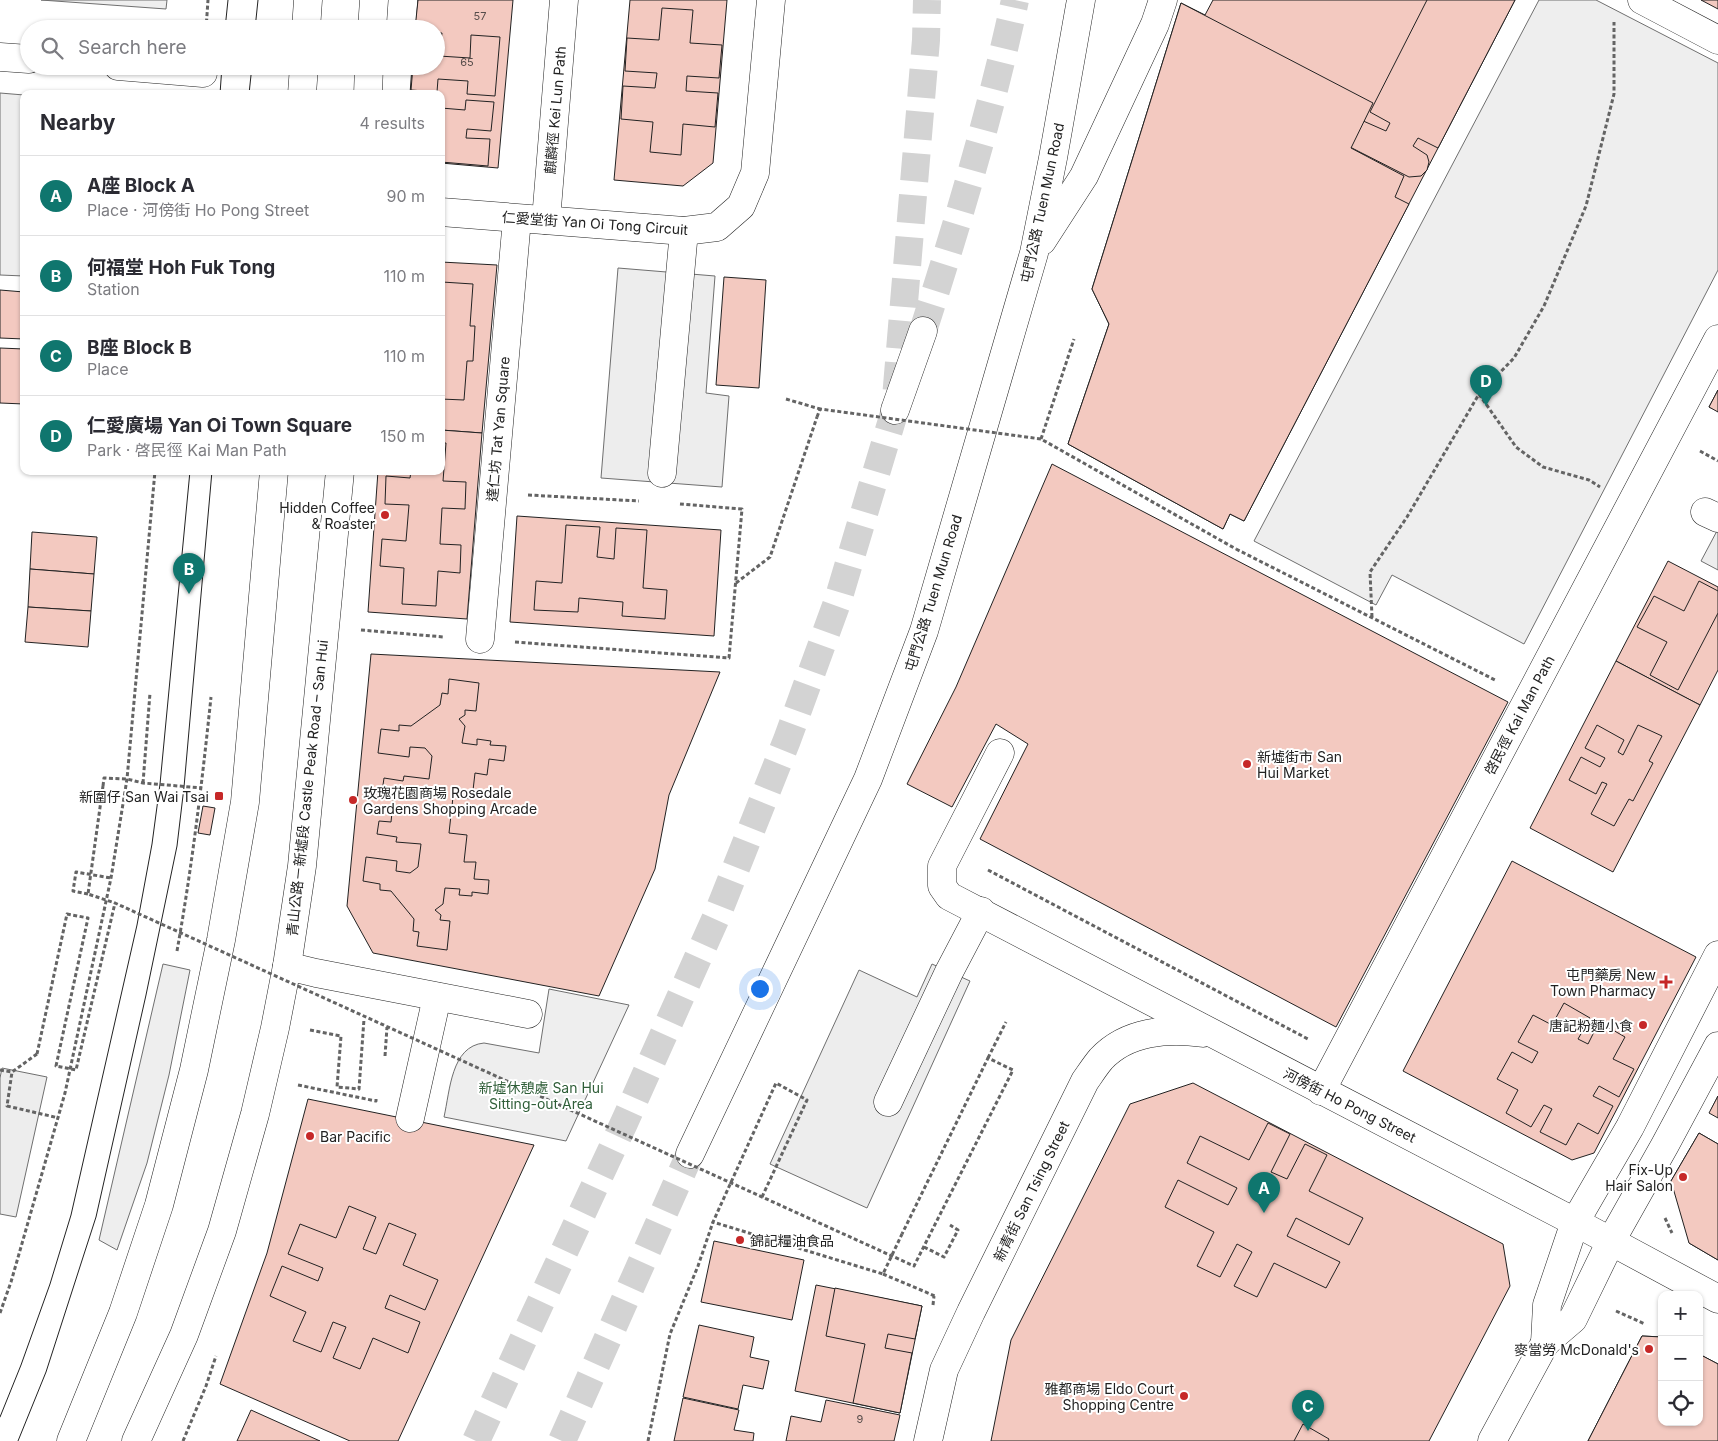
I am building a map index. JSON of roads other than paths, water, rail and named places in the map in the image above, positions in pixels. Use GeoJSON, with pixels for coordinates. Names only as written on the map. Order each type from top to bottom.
{"type":"FeatureCollection","features":[{"type":"Feature","properties":{"kind":"main road"},"geometry":{"type":"LineString","coordinates":[[307,20],[308,0]]}},
{"type":"Feature","properties":{"kind":"main road"},"geometry":{"type":"LineString","coordinates":[[373,20],[374,0]]}},
{"type":"Feature","properties":{"kind":"main road","name":"麒麟徑 Kei Lun Path"},"geometry":{"type":"LineString","coordinates":[[546,220],[564,0]]}},
{"type":"Feature","properties":{"kind":"main road","name":"仁愛堂街 Yan Oi Tong Circuit"},"geometry":{"type":"LineString","coordinates":[[445,212],[684,232],[717,227],[741,206],[755,173],[771,0]]}},
{"type":"Feature","properties":{"kind":"main road","name":"屯門公路 Tuen Mun Road"},"geometry":{"type":"LineString","coordinates":[[690,1154],[868,779],[924,631],[1034,253],[1081,0]]}},
{"type":"Feature","properties":{"kind":"main road"},"geometry":{"type":"LineString","coordinates":[[1034,253],[1084,176],[1155,24],[1163,0]]}},
{"type":"Feature","properties":{"kind":"main road"},"geometry":{"type":"LineString","coordinates":[[1642,0],[1718,40]]}},
{"type":"Feature","properties":{"kind":"main road"},"geometry":{"type":"LineString","coordinates":[[0,57],[20,58]]}},
{"type":"Feature","properties":{"kind":"main road"},"geometry":{"type":"LineString","coordinates":[[302,90],[303,75]]}},
{"type":"Feature","properties":{"kind":"main road"},"geometry":{"type":"LineString","coordinates":[[368,90],[369,75]]}},
{"type":"Feature","properties":{"kind":"main road","name":"達仁坊 Tat Yan Square"},"geometry":{"type":"LineString","coordinates":[[480,639],[517,219]]}},
{"type":"Feature","properties":{"kind":"main road"},"geometry":{"type":"LineString","coordinates":[[662,472],[684,232]]}},
{"type":"Feature","properties":{"kind":"main road"},"geometry":{"type":"LineString","coordinates":[[895,410],[923,331]]}},
{"type":"Feature","properties":{"kind":"main road","name":"啓民徑 Kai Man Path"},"geometry":{"type":"LineString","coordinates":[[1321,1091],[1718,339]]}},
{"type":"Feature","properties":{"kind":"main road"},"geometry":{"type":"LineString","coordinates":[[71,1441],[126,1304],[159,1205],[196,1061],[221,940],[246,802],[274,475]]}},
{"type":"Feature","properties":{"kind":"main road","name":"青山公路－新墟段 Castle Peak Road – San Hui"},"geometry":{"type":"LineString","coordinates":[[136,1441],[184,1335],[222,1231],[255,1114],[287,966],[302,866],[340,475]]}},
{"type":"Feature","properties":{"kind":"main road","name":"河傍街 Ho Pong Street"},"geometry":{"type":"LineString","coordinates":[[1000,753],[942,866],[942,886],[949,896],[1575,1222],[1718,1299]]}},
{"type":"Feature","properties":{"kind":"main road"},"geometry":{"type":"LineString","coordinates":[[888,1102],[949,972],[981,912]]}},
{"type":"Feature","properties":{"kind":"main road"},"geometry":{"type":"LineString","coordinates":[[1544,1343],[1547,1305],[1575,1222],[1630,1127],[1718,955]]}},
{"type":"Feature","properties":{"kind":"main road"},"geometry":{"type":"LineString","coordinates":[[287,966],[528,1014]]}},
{"type":"Feature","properties":{"kind":"main road"},"geometry":{"type":"LineString","coordinates":[[410,1118],[437,997]]}},
{"type":"Feature","properties":{"kind":"main road","name":"新青街 San Tsing Street"},"geometry":{"type":"LineString","coordinates":[[928,1441],[944,1370],[1085,1081],[1102,1058],[1118,1046],[1134,1038],[1154,1032],[1184,1030],[1214,1035]]}},
{"type":"Feature","properties":{"kind":"main road"},"geometry":{"type":"LineString","coordinates":[[1492,1441],[1544,1343],[1573,1319],[1611,1241],[1718,1046]]}},
{"type":"Feature","properties":{"kind":"tunnel"},"geometry":{"type":"LineString","coordinates":[[476,1441],[624,1123],[718,913],[787,740],[838,600],[895,410],[926,40],[927,0]]}},
{"type":"Feature","properties":{"kind":"tunnel"},"geometry":{"type":"LineString","coordinates":[[923,331],[973,167],[1006,42],[1015,0]]}},
{"type":"Feature","properties":{"kind":"tunnel"},"geometry":{"type":"LineString","coordinates":[[562,1441],[690,1154]]}},
{"type":"Feature","properties":{"kind":"tram line"},"geometry":{"type":"LineString","coordinates":[[226,20],[228,0]]}},
{"type":"Feature","properties":{"kind":"tram line"},"geometry":{"type":"LineString","coordinates":[[256,20],[258,0]]}},
{"type":"Feature","properties":{"kind":"tram line"},"geometry":{"type":"LineString","coordinates":[[220,90],[221,75]]}},
{"type":"Feature","properties":{"kind":"tram line"},"geometry":{"type":"LineString","coordinates":[[249,90],[251,75]]}},
{"type":"Feature","properties":{"kind":"tram line"},"geometry":{"type":"LineString","coordinates":[[0,1417],[50,1284],[71,1215],[137,925],[152,844],[160,784],[190,475]]}},
{"type":"Feature","properties":{"kind":"tram line"},"geometry":{"type":"LineString","coordinates":[[18,1441],[46,1372],[96,1217],[177,846],[212,475]]}},
{"type":"Feature","properties":{"kind":"place","name":"仁愛廣場 Yan Oi Town Square"},"geometry":{"type":"Point","coordinates":[1486,406]}},
{"type":"Feature","properties":{"kind":"place","name":"Hidden Coffee & Roaster"},"geometry":{"type":"Point","coordinates":[385,515]}},
{"type":"Feature","properties":{"kind":"place","name":"何福堂 Hoh Fuk Tong"},"geometry":{"type":"Point","coordinates":[189,594]}},
{"type":"Feature","properties":{"kind":"place","name":"新墟街市 San Hui Market"},"geometry":{"type":"Point","coordinates":[1247,764]}},
{"type":"Feature","properties":{"kind":"place","name":"新圍仔 San Wai Tsai"},"geometry":{"type":"Point","coordinates":[219,796]}},
{"type":"Feature","properties":{"kind":"place","name":"玫瑰花園商場 Rosedale Gardens Shopping Arcade"},"geometry":{"type":"Point","coordinates":[353,800]}},
{"type":"Feature","properties":{"kind":"place","name":"屯門藥房 New Town Pharmacy"},"geometry":{"type":"Point","coordinates":[1666,982]}},
{"type":"Feature","properties":{"kind":"place","name":"唐記粉麵小食"},"geometry":{"type":"Point","coordinates":[1643,1025]}},
{"type":"Feature","properties":{"kind":"place","name":"Bar Pacific"},"geometry":{"type":"Point","coordinates":[310,1136]}},
{"type":"Feature","properties":{"kind":"place","name":"Fix-Up Hair Salon"},"geometry":{"type":"Point","coordinates":[1683,1177]}},
{"type":"Feature","properties":{"kind":"place","name":"A座 Block A"},"geometry":{"type":"Point","coordinates":[1264,1213]}},
{"type":"Feature","properties":{"kind":"place","name":"錦記糧油食品"},"geometry":{"type":"Point","coordinates":[740,1240]}},
{"type":"Feature","properties":{"kind":"place","name":"麥當勞 McDonald's"},"geometry":{"type":"Point","coordinates":[1649,1349]}},
{"type":"Feature","properties":{"kind":"place","name":"雅都商場 Eldo Court Shopping Centre"},"geometry":{"type":"Point","coordinates":[1184,1396]}},
{"type":"Feature","properties":{"kind":"place","name":"B座 Block B"},"geometry":{"type":"Point","coordinates":[1308,1431]}},
{"type":"Feature","properties":{"kind":"park label","name":"新墟休憩處 San Hui Sitting-out Area"},"geometry":{"type":"Point","coordinates":[541,1096]}}]}
